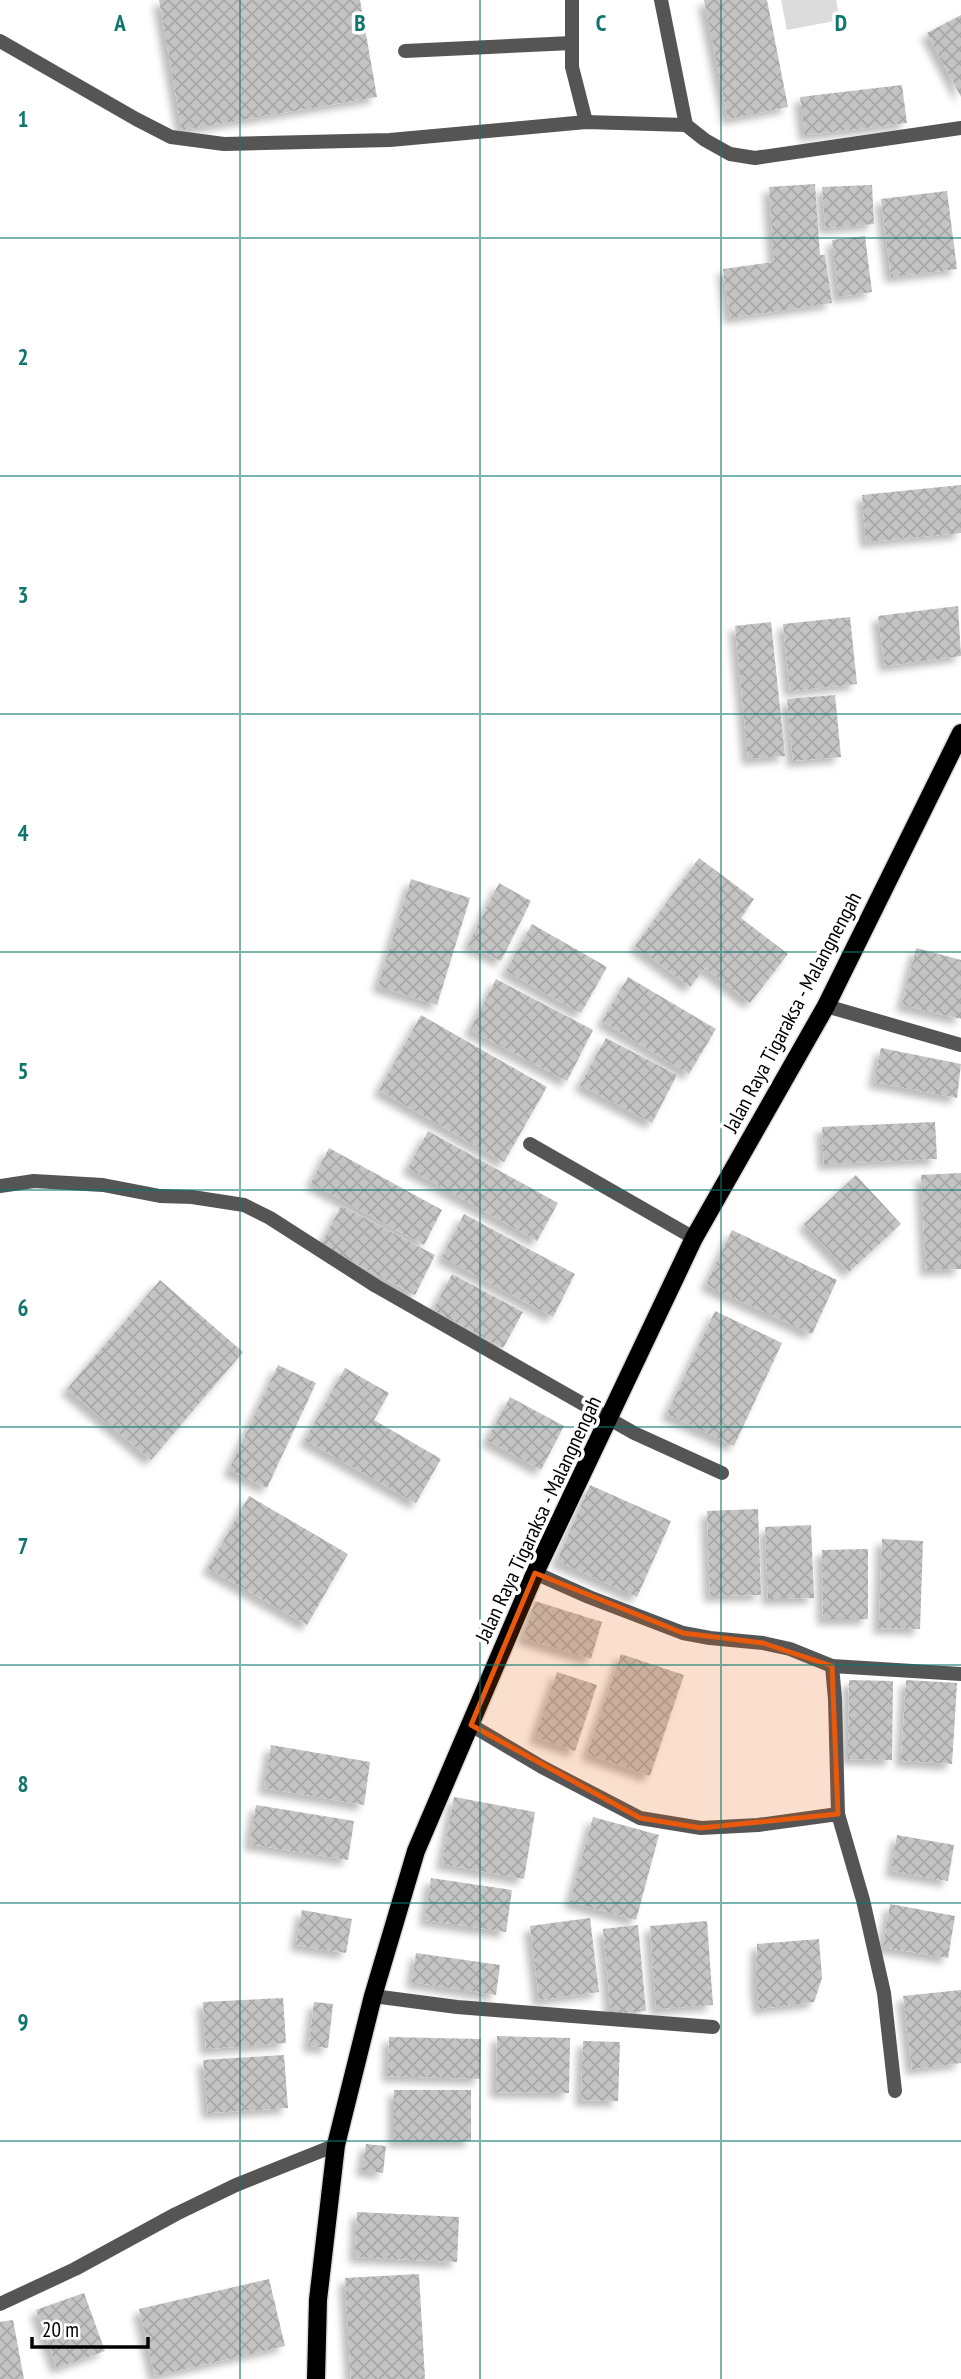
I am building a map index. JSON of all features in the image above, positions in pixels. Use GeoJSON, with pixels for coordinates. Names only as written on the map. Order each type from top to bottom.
{"type":"FeatureCollection","features":[{"type":"Feature","properties":{"kind":"main road","name":"Jalan Raya Tigaraksa - Malangnengah"},"geometry":{"type":"LineString","coordinates":[[316,2379],[318,2300],[336,2145],[373,1996],[416,1852],[535,1573],[694,1238],[826,1006],[961,733]]}},
{"type":"Feature","properties":{"kind":"street"},"geometry":{"type":"LineString","coordinates":[[572,0],[572,67],[586,122]]}},
{"type":"Feature","properties":{"kind":"street"},"geometry":{"type":"LineString","coordinates":[[661,0],[686,125]]}},
{"type":"Feature","properties":{"kind":"street"},"geometry":{"type":"LineString","coordinates":[[0,41],[172,137],[224,144],[390,140],[586,122],[686,125],[730,154],[755,158],[961,128]]}},
{"type":"Feature","properties":{"kind":"street"},"geometry":{"type":"LineString","coordinates":[[405,51],[572,43]]}},
{"type":"Feature","properties":{"kind":"street"},"geometry":{"type":"LineString","coordinates":[[826,1006],[961,1045]]}},
{"type":"Feature","properties":{"kind":"street"},"geometry":{"type":"LineString","coordinates":[[530,1144],[694,1238]]}},
{"type":"Feature","properties":{"kind":"street"},"geometry":{"type":"LineString","coordinates":[[0,1186],[34,1181],[103,1185],[160,1196],[192,1197],[244,1205],[270,1218],[337,1263],[651,1442],[722,1473]]}},
{"type":"Feature","properties":{"kind":"street"},"geometry":{"type":"LineString","coordinates":[[535,1573],[598,1601],[683,1633],[764,1643],[790,1649],[832,1666],[961,1674]]}},
{"type":"Feature","properties":{"kind":"street"},"geometry":{"type":"LineString","coordinates":[[832,1666],[838,1814],[863,1900],[884,1993],[895,2091]]}},
{"type":"Feature","properties":{"kind":"street"},"geometry":{"type":"LineString","coordinates":[[471,1725],[640,1818],[701,1828],[758,1825],[838,1814]]}},
{"type":"Feature","properties":{"kind":"street"},"geometry":{"type":"LineString","coordinates":[[373,1996],[457,2007],[713,2027]]}},
{"type":"Feature","properties":{"kind":"street"},"geometry":{"type":"LineString","coordinates":[[0,2304],[75,2269],[224,2191],[336,2145]]}},
{"type":"Feature","properties":{"kind":"highlighted area"},"geometry":{"type":"Polygon","coordinates":[[[535,1573],[683,1633],[763,1643],[832,1666],[838,1814],[701,1828],[640,1818],[471,1725],[535,1573]]]}},
{"type":"Feature","properties":{"kind":"shaded area"},"geometry":{"type":"Polygon","coordinates":[[[781,0],[836,0],[840,20],[787,30],[781,0]]]}},
{"type":"Feature","properties":{"kind":"building"},"geometry":{"type":"Polygon","coordinates":[[[159,0],[360,0],[377,97],[182,130],[159,0]]]}},
{"type":"Feature","properties":{"kind":"building"},"geometry":{"type":"Polygon","coordinates":[[[704,0],[767,0],[788,107],[728,119],[704,0]]]}},
{"type":"Feature","properties":{"kind":"building"},"geometry":{"type":"Polygon","coordinates":[[[961,15],[961,97],[927,33],[961,15]]]}},
{"type":"Feature","properties":{"kind":"building"},"geometry":{"type":"Polygon","coordinates":[[[902,85],[907,123],[805,135],[800,97],[902,85]]]}},
{"type":"Feature","properties":{"kind":"building"},"geometry":{"type":"Polygon","coordinates":[[[815,184],[820,255],[825,255],[832,303],[730,318],[723,269],[774,262],[769,187],[815,184]]]}},
{"type":"Feature","properties":{"kind":"building"},"geometry":{"type":"Polygon","coordinates":[[[872,185],[874,224],[825,228],[822,187],[872,185]]]}},
{"type":"Feature","properties":{"kind":"building"},"geometry":{"type":"Polygon","coordinates":[[[947,191],[957,269],[891,277],[881,199],[947,191]]]}},
{"type":"Feature","properties":{"kind":"building"},"geometry":{"type":"Polygon","coordinates":[[[865,236],[872,292],[839,297],[832,240],[865,236]]]}},
{"type":"Feature","properties":{"kind":"building"},"geometry":{"type":"Polygon","coordinates":[[[961,485],[961,533],[866,542],[862,495],[961,485]]]}},
{"type":"Feature","properties":{"kind":"building"},"geometry":{"type":"Polygon","coordinates":[[[958,606],[961,656],[885,666],[878,616],[958,606]]]}},
{"type":"Feature","properties":{"kind":"building"},"geometry":{"type":"Polygon","coordinates":[[[850,617],[857,684],[790,691],[783,624],[850,617]]]}},
{"type":"Feature","properties":{"kind":"building"},"geometry":{"type":"Polygon","coordinates":[[[771,622],[785,756],[748,759],[735,626],[771,622]]]}},
{"type":"Feature","properties":{"kind":"building"},"geometry":{"type":"Polygon","coordinates":[[[835,695],[841,757],[793,761],[787,699],[835,695]]]}},
{"type":"Feature","properties":{"kind":"building"},"geometry":{"type":"Polygon","coordinates":[[[699,858],[754,899],[741,918],[788,954],[750,1003],[705,968],[690,987],[635,946],[699,858]]]}},
{"type":"Feature","properties":{"kind":"building"},"geometry":{"type":"Polygon","coordinates":[[[411,879],[470,898],[437,1005],[378,986],[411,879]]]}},
{"type":"Feature","properties":{"kind":"building"},"geometry":{"type":"Polygon","coordinates":[[[499,883],[531,901],[501,961],[468,945],[499,883]]]}},
{"type":"Feature","properties":{"kind":"building"},"geometry":{"type":"Polygon","coordinates":[[[532,924],[607,967],[581,1013],[506,971],[532,924]]]}},
{"type":"Feature","properties":{"kind":"building"},"geometry":{"type":"Polygon","coordinates":[[[916,948],[961,960],[961,1019],[902,1005],[916,948]]]}},
{"type":"Feature","properties":{"kind":"building"},"geometry":{"type":"Polygon","coordinates":[[[628,977],[716,1029],[689,1074],[602,1021],[628,977]]]}},
{"type":"Feature","properties":{"kind":"building"},"geometry":{"type":"Polygon","coordinates":[[[496,979],[593,1030],[567,1081],[470,1030],[496,979]]]}},
{"type":"Feature","properties":{"kind":"building"},"geometry":{"type":"Polygon","coordinates":[[[421,1015],[547,1087],[504,1162],[379,1090],[421,1015]]]}},
{"type":"Feature","properties":{"kind":"building"},"geometry":{"type":"Polygon","coordinates":[[[606,1038],[677,1075],[652,1123],[580,1085],[606,1038]]]}},
{"type":"Feature","properties":{"kind":"building"},"geometry":{"type":"Polygon","coordinates":[[[881,1048],[961,1064],[957,1098],[874,1082],[881,1048]]]}},
{"type":"Feature","properties":{"kind":"building"},"geometry":{"type":"Polygon","coordinates":[[[935,1122],[937,1159],[824,1164],[822,1127],[935,1122]]]}},
{"type":"Feature","properties":{"kind":"building"},"geometry":{"type":"Polygon","coordinates":[[[428,1131],[558,1203],[537,1241],[408,1168],[428,1131]]]}},
{"type":"Feature","properties":{"kind":"building"},"geometry":{"type":"Polygon","coordinates":[[[329,1148],[442,1210],[424,1245],[311,1183],[329,1148]]]}},
{"type":"Feature","properties":{"kind":"building"},"geometry":{"type":"Polygon","coordinates":[[[961,1173],[961,1269],[926,1270],[921,1175],[961,1173]]]}},
{"type":"Feature","properties":{"kind":"building"},"geometry":{"type":"Polygon","coordinates":[[[856,1175],[901,1224],[849,1272],[804,1224],[856,1175]]]}},
{"type":"Feature","properties":{"kind":"building"},"geometry":{"type":"Polygon","coordinates":[[[341,1206],[435,1255],[415,1295],[321,1245],[341,1206]]]}},
{"type":"Feature","properties":{"kind":"building"},"geometry":{"type":"Polygon","coordinates":[[[464,1214],[575,1274],[553,1317],[442,1257],[464,1214]]]}},
{"type":"Feature","properties":{"kind":"building"},"geometry":{"type":"Polygon","coordinates":[[[732,1230],[837,1280],[812,1334],[706,1285],[732,1230]]]}},
{"type":"Feature","properties":{"kind":"building"},"geometry":{"type":"Polygon","coordinates":[[[452,1274],[523,1312],[503,1348],[433,1310],[452,1274]]]}},
{"type":"Feature","properties":{"kind":"building"},"geometry":{"type":"Polygon","coordinates":[[[160,1280],[243,1352],[151,1460],[67,1389],[160,1280]]]}},
{"type":"Feature","properties":{"kind":"building"},"geometry":{"type":"Polygon","coordinates":[[[715,1311],[782,1343],[734,1446],[667,1414],[715,1311]]]}},
{"type":"Feature","properties":{"kind":"building"},"geometry":{"type":"Polygon","coordinates":[[[278,1365],[316,1383],[267,1488],[229,1470],[278,1365]]]}},
{"type":"Feature","properties":{"kind":"building"},"geometry":{"type":"Polygon","coordinates":[[[345,1368],[389,1393],[374,1420],[441,1459],[416,1503],[305,1440],[345,1368]]]}},
{"type":"Feature","properties":{"kind":"building"},"geometry":{"type":"Polygon","coordinates":[[[510,1397],[564,1426],[541,1470],[487,1440],[510,1397]]]}},
{"type":"Feature","properties":{"kind":"building"},"geometry":{"type":"Polygon","coordinates":[[[590,1485],[671,1521],[637,1597],[557,1561],[590,1485]]]}},
{"type":"Feature","properties":{"kind":"building"},"geometry":{"type":"Polygon","coordinates":[[[249,1496],[348,1554],[307,1625],[208,1568],[249,1496]]]}},
{"type":"Feature","properties":{"kind":"building"},"geometry":{"type":"Polygon","coordinates":[[[758,1509],[761,1595],[710,1596],[707,1511],[758,1509]]]}},
{"type":"Feature","properties":{"kind":"building"},"geometry":{"type":"Polygon","coordinates":[[[811,1525],[814,1598],[768,1599],[765,1527],[811,1525]]]}},
{"type":"Feature","properties":{"kind":"building"},"geometry":{"type":"Polygon","coordinates":[[[882,1539],[923,1541],[920,1629],[879,1628],[882,1539]]]}},
{"type":"Feature","properties":{"kind":"building"},"geometry":{"type":"Polygon","coordinates":[[[868,1549],[868,1619],[823,1619],[822,1550],[868,1549]]]}},
{"type":"Feature","properties":{"kind":"building"},"geometry":{"type":"Polygon","coordinates":[[[535,1601],[602,1622],[591,1659],[523,1638],[535,1601]]]}},
{"type":"Feature","properties":{"kind":"building"},"geometry":{"type":"Polygon","coordinates":[[[621,1654],[684,1675],[650,1776],[587,1754],[621,1654]]]}},
{"type":"Feature","properties":{"kind":"building"},"geometry":{"type":"Polygon","coordinates":[[[557,1672],[597,1685],[575,1751],[535,1737],[557,1672]]]}},
{"type":"Feature","properties":{"kind":"building"},"geometry":{"type":"Polygon","coordinates":[[[849,1680],[893,1681],[892,1760],[848,1759],[849,1680]]]}},
{"type":"Feature","properties":{"kind":"building"},"geometry":{"type":"Polygon","coordinates":[[[906,1680],[957,1683],[952,1764],[901,1761],[906,1680]]]}},
{"type":"Feature","properties":{"kind":"building"},"geometry":{"type":"Polygon","coordinates":[[[271,1745],[370,1762],[364,1805],[264,1788],[271,1745]]]}},
{"type":"Feature","properties":{"kind":"building"},"geometry":{"type":"Polygon","coordinates":[[[454,1797],[535,1812],[524,1879],[442,1864],[454,1797]]]}},
{"type":"Feature","properties":{"kind":"building"},"geometry":{"type":"Polygon","coordinates":[[[256,1805],[354,1821],[348,1860],[250,1844],[256,1805]]]}},
{"type":"Feature","properties":{"kind":"building"},"geometry":{"type":"Polygon","coordinates":[[[593,1817],[659,1835],[636,1920],[570,1902],[593,1817]]]}},
{"type":"Feature","properties":{"kind":"building"},"geometry":{"type":"Polygon","coordinates":[[[897,1835],[954,1845],[948,1881],[891,1871],[897,1835]]]}},
{"type":"Feature","properties":{"kind":"building"},"geometry":{"type":"Polygon","coordinates":[[[431,1878],[512,1890],[506,1932],[425,1920],[431,1878]]]}},
{"type":"Feature","properties":{"kind":"building"},"geometry":{"type":"Polygon","coordinates":[[[890,1904],[955,1916],[948,1958],[883,1947],[890,1904]]]}},
{"type":"Feature","properties":{"kind":"building"},"geometry":{"type":"Polygon","coordinates":[[[302,1910],[352,1919],[346,1953],[296,1945],[302,1910]]]}},
{"type":"Feature","properties":{"kind":"building"},"geometry":{"type":"Polygon","coordinates":[[[590,1918],[599,1992],[539,2000],[530,1926],[590,1918]]]}},
{"type":"Feature","properties":{"kind":"building"},"geometry":{"type":"Polygon","coordinates":[[[707,1921],[713,2005],[656,2009],[650,1926],[707,1921]]]}},
{"type":"Feature","properties":{"kind":"building"},"geometry":{"type":"Polygon","coordinates":[[[638,1925],[646,2011],[611,2014],[603,1929],[638,1925]]]}},
{"type":"Feature","properties":{"kind":"building"},"geometry":{"type":"Polygon","coordinates":[[[819,1939],[822,1978],[814,2002],[759,2009],[756,1983],[757,1944],[819,1939]]]}},
{"type":"Feature","properties":{"kind":"building"},"geometry":{"type":"Polygon","coordinates":[[[416,1953],[500,1965],[496,1995],[412,1982],[416,1953]]]}},
{"type":"Feature","properties":{"kind":"building"},"geometry":{"type":"Polygon","coordinates":[[[961,1990],[961,2063],[912,2069],[903,1996],[961,1990]]]}},
{"type":"Feature","properties":{"kind":"building"},"geometry":{"type":"Polygon","coordinates":[[[283,1998],[286,2043],[206,2049],[203,2002],[283,1998]]]}},
{"type":"Feature","properties":{"kind":"building"},"geometry":{"type":"Polygon","coordinates":[[[314,2002],[333,2004],[328,2048],[309,2046],[314,2002]]]}},
{"type":"Feature","properties":{"kind":"building"},"geometry":{"type":"Polygon","coordinates":[[[497,2036],[570,2038],[569,2093],[496,2092],[497,2036]]]}},
{"type":"Feature","properties":{"kind":"building"},"geometry":{"type":"Polygon","coordinates":[[[389,2037],[481,2039],[480,2079],[388,2076],[389,2037]]]}},
{"type":"Feature","properties":{"kind":"building"},"geometry":{"type":"Polygon","coordinates":[[[583,2041],[620,2042],[618,2101],[581,2100],[583,2041]]]}},
{"type":"Feature","properties":{"kind":"building"},"geometry":{"type":"Polygon","coordinates":[[[284,2055],[288,2108],[208,2113],[203,2060],[284,2055]]]}},
{"type":"Feature","properties":{"kind":"building"},"geometry":{"type":"Polygon","coordinates":[[[394,2090],[471,2090],[471,2141],[394,2141],[394,2090]]]}},
{"type":"Feature","properties":{"kind":"building"},"geometry":{"type":"Polygon","coordinates":[[[366,2144],[386,2146],[383,2173],[362,2170],[366,2144]]]}},
{"type":"Feature","properties":{"kind":"building"},"geometry":{"type":"Polygon","coordinates":[[[357,2212],[459,2217],[457,2262],[355,2257],[357,2212]]]}},
{"type":"Feature","properties":{"kind":"building"},"geometry":{"type":"Polygon","coordinates":[[[419,2274],[425,2379],[351,2379],[345,2278],[419,2274]]]}},
{"type":"Feature","properties":{"kind":"building"},"geometry":{"type":"Polygon","coordinates":[[[269,2279],[285,2346],[155,2376],[139,2309],[269,2279]]]}},
{"type":"Feature","properties":{"kind":"building"},"geometry":{"type":"Polygon","coordinates":[[[84,2293],[105,2351],[57,2368],[36,2310],[84,2293]]]}},
{"type":"Feature","properties":{"kind":"building"},"geometry":{"type":"Polygon","coordinates":[[[13,2320],[24,2379],[0,2379],[0,2322],[13,2320]]]}}]}
